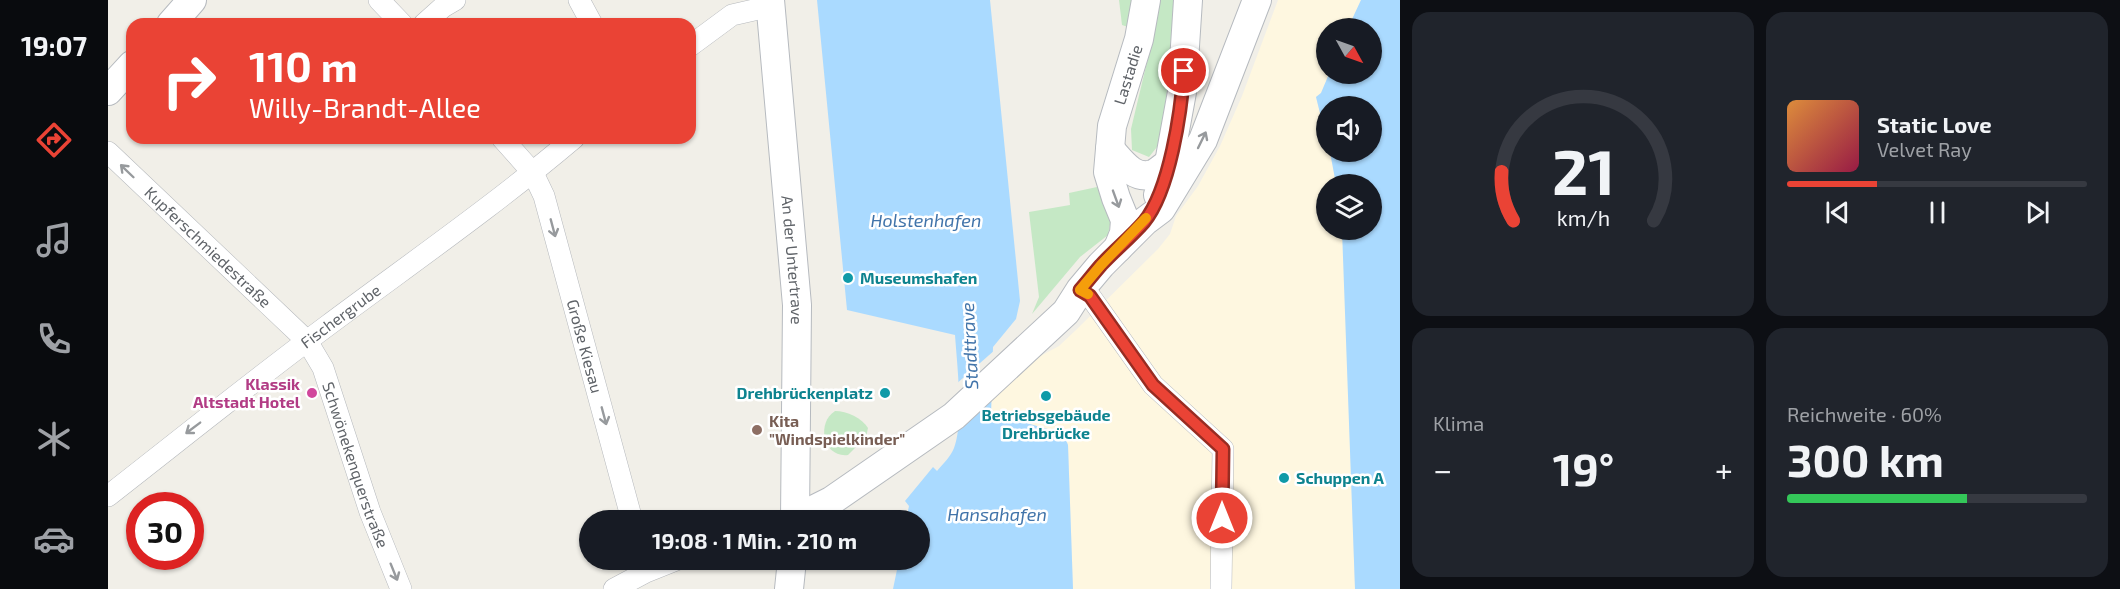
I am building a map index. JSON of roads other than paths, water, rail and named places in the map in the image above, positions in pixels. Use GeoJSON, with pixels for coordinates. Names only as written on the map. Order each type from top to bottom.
{"type":"FeatureCollection","features":[{"type":"Feature","properties":{"kind":"main road"},"geometry":{"type":"LineString","coordinates":[[176,18],[192,0]]}},
{"type":"Feature","properties":{"kind":"main road","name":"Lastadie"},"geometry":{"type":"LineString","coordinates":[[1118,248],[1124,233],[1125,220],[1108,171],[1110,149],[1113,126],[1139,39],[1146,0]]}},
{"type":"Feature","properties":{"kind":"main road"},"geometry":{"type":"LineString","coordinates":[[1145,221],[1160,191],[1169,163],[1182,92],[1188,0]]}},
{"type":"Feature","properties":{"kind":"main road"},"geometry":{"type":"LineString","coordinates":[[813,510],[831,501],[911,444],[954,408],[1029,340],[1058,306],[1080,290],[1145,221],[1161,209],[1203,140],[1257,0]]}},
{"type":"Feature","properties":{"kind":"main road","name":"An der Untertrave"},"geometry":{"type":"LineString","coordinates":[[770,3],[797,305],[792,510]]}},
{"type":"Feature","properties":{"kind":"main road"},"geometry":{"type":"LineString","coordinates":[[1182,92],[1204,94],[1214,88],[1230,69]]}},
{"type":"Feature","properties":{"kind":"main road"},"geometry":{"type":"LineString","coordinates":[[108,91],[126,72]]}},
{"type":"Feature","properties":{"kind":"main road"},"geometry":{"type":"LineString","coordinates":[[1110,149],[1130,171],[1138,175],[1152,174],[1169,163]]}},
{"type":"Feature","properties":{"kind":"main road"},"geometry":{"type":"LineString","coordinates":[[789,589],[791,570]]}},
{"type":"Feature","properties":{"kind":"street"},"geometry":{"type":"LineString","coordinates":[[379,0],[396,18]]}},
{"type":"Feature","properties":{"kind":"street"},"geometry":{"type":"LineString","coordinates":[[431,18],[455,0]]}},
{"type":"Feature","properties":{"kind":"street"},"geometry":{"type":"LineString","coordinates":[[579,0],[589,18]]}},
{"type":"Feature","properties":{"kind":"street"},"geometry":{"type":"LineString","coordinates":[[696,42],[732,15],[770,3]]}},
{"type":"Feature","properties":{"kind":"street","name":"Große Kiesau"},"geometry":{"type":"LineString","coordinates":[[507,144],[533,173],[544,196],[629,510]]}},
{"type":"Feature","properties":{"kind":"street","name":"Fischergrube"},"geometry":{"type":"LineString","coordinates":[[108,496],[179,438],[533,173],[567,144]]}},
{"type":"Feature","properties":{"kind":"street","name":"Kupferschmiedestraße"},"geometry":{"type":"LineString","coordinates":[[108,152],[307,341]]}},
{"type":"Feature","properties":{"kind":"street"},"geometry":{"type":"LineString","coordinates":[[1080,290],[1090,296],[1153,385],[1223,449],[1221,589]]}},
{"type":"Feature","properties":{"kind":"street","name":"Schwönekenquerstraße"},"geometry":{"type":"LineString","coordinates":[[307,341],[322,368],[370,512],[401,589]]}},
{"type":"Feature","properties":{"kind":"street"},"geometry":{"type":"LineString","coordinates":[[614,589],[639,570]]}},
{"type":"Feature","properties":{"kind":"water","name":"Holstenhafen"},"geometry":{"type":"Polygon","coordinates":[[[817,0],[990,0],[1020,301],[1016,319],[993,347],[991,413],[1058,432],[1065,438],[1068,445],[1073,589],[893,589],[897,570],[930,570],[930,510],[908,510],[909,506],[905,501],[933,467],[937,471],[953,451],[959,423],[955,335],[847,310],[817,0]]]}},
{"type":"Feature","properties":{"kind":"water"},"geometry":{"type":"Polygon","coordinates":[[[1361,0],[1400,0],[1400,589],[1355,589],[1342,240],[1382,240],[1382,174],[1334,174],[1332,162],[1382,162],[1382,96],[1317,96],[1325,84],[1382,84],[1382,18],[1353,18],[1361,0]]]}},
{"type":"Feature","properties":{"kind":"place","name":"Museumshafen"},"geometry":{"type":"Point","coordinates":[848,278]}},
{"type":"Feature","properties":{"kind":"place","name":"Klassik Altstadt Hotel"},"geometry":{"type":"Point","coordinates":[312,393]}},
{"type":"Feature","properties":{"kind":"place","name":"Drehbrückenplatz"},"geometry":{"type":"Point","coordinates":[885,393]}},
{"type":"Feature","properties":{"kind":"place","name":"Betriebsgebäude Drehbrücke"},"geometry":{"type":"Point","coordinates":[1046,396]}},
{"type":"Feature","properties":{"kind":"place","name":"Kita \"Windspielkinder\""},"geometry":{"type":"Point","coordinates":[757,430]}},
{"type":"Feature","properties":{"kind":"place","name":"Schuppen A"},"geometry":{"type":"Point","coordinates":[1284,478]}},
{"type":"Feature","properties":{"kind":"water label","name":"Stadttrave"},"geometry":{"type":"Point","coordinates":[970,346]}},
{"type":"Feature","properties":{"kind":"water label","name":"Hansahafen"},"geometry":{"type":"Point","coordinates":[997,515]}}]}
